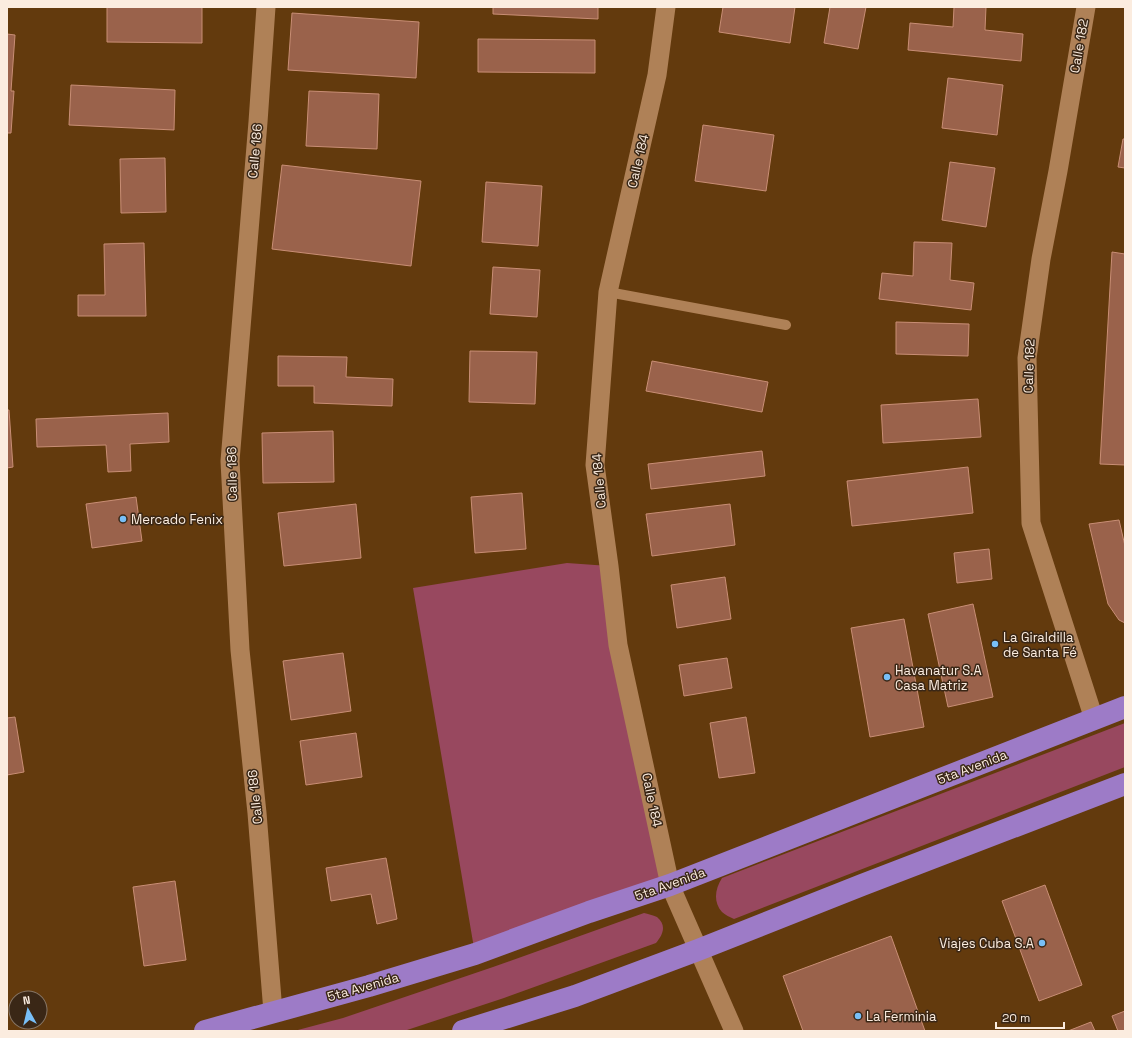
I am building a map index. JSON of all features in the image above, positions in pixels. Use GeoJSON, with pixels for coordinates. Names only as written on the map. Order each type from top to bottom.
{"type":"FeatureCollection","features":[{"type":"Feature","properties":{"kind":"highway","name":"5ta Avenida"},"geometry":{"type":"LineString","coordinates":[[205,1031],[369,986],[476,954],[589,912],[670,885],[1125,707]]}},
{"type":"Feature","properties":{"kind":"highway"},"geometry":{"type":"LineString","coordinates":[[463,1031],[575,996],[698,950],[1125,784]]}},
{"type":"Feature","properties":{"kind":"street","name":"Calle 186"},"geometry":{"type":"LineString","coordinates":[[266,7],[230,461],[240,650],[257,813],[273,1012]]}},
{"type":"Feature","properties":{"kind":"street","name":"Calle 184"},"geometry":{"type":"LineString","coordinates":[[666,7],[657,75],[608,292],[595,465],[618,645],[670,885],[734,1031]]}},
{"type":"Feature","properties":{"kind":"street","name":"Calle 182"},"geometry":{"type":"LineString","coordinates":[[1086,7],[1058,171],[1041,259],[1027,358],[1031,523],[1094,719]]}},
{"type":"Feature","properties":{"kind":"lane"},"geometry":{"type":"LineString","coordinates":[[608,292],[786,325]]}},
{"type":"Feature","properties":{"kind":"shaded area"},"geometry":{"type":"Polygon","coordinates":[[[567,563],[609,566],[670,885],[475,954],[413,588],[567,563]]]}},
{"type":"Feature","properties":{"kind":"shaded area"},"geometry":{"type":"Polygon","coordinates":[[[1125,723],[1125,767],[734,919],[722,912],[717,904],[716,895],[722,878],[1125,723]]]}},
{"type":"Feature","properties":{"kind":"shaded area"},"geometry":{"type":"Polygon","coordinates":[[[644,913],[657,917],[662,923],[663,930],[661,937],[656,943],[504,998],[404,1031],[294,1031],[343,1018],[493,967],[644,913]]]}},
{"type":"Feature","properties":{"kind":"building"},"geometry":{"type":"Polygon","coordinates":[[[107,7],[202,7],[202,43],[107,42],[107,7]]]}},
{"type":"Feature","properties":{"kind":"building"},"geometry":{"type":"Polygon","coordinates":[[[493,7],[598,7],[598,19],[493,14],[493,7]]]}},
{"type":"Feature","properties":{"kind":"building"},"geometry":{"type":"Polygon","coordinates":[[[723,7],[795,7],[790,43],[719,32],[723,7]]]}},
{"type":"Feature","properties":{"kind":"building"},"geometry":{"type":"Polygon","coordinates":[[[830,7],[866,7],[858,49],[824,43],[830,7]]]}},
{"type":"Feature","properties":{"kind":"building"},"geometry":{"type":"Polygon","coordinates":[[[954,7],[986,7],[985,30],[1023,34],[1021,61],[908,50],[910,23],[953,27],[954,7]]]}},
{"type":"Feature","properties":{"kind":"building"},"geometry":{"type":"Polygon","coordinates":[[[292,13],[419,22],[416,78],[288,70],[292,13]]]}},
{"type":"Feature","properties":{"kind":"building"},"geometry":{"type":"Polygon","coordinates":[[[7,34],[15,35],[11,91],[14,91],[11,133],[7,133],[7,34]]]}},
{"type":"Feature","properties":{"kind":"building"},"geometry":{"type":"Polygon","coordinates":[[[478,39],[595,40],[595,73],[478,72],[478,39]]]}},
{"type":"Feature","properties":{"kind":"building"},"geometry":{"type":"Polygon","coordinates":[[[948,78],[1003,85],[997,135],[942,128],[948,78]]]}},
{"type":"Feature","properties":{"kind":"building"},"geometry":{"type":"Polygon","coordinates":[[[71,85],[175,90],[174,130],[69,125],[71,85]]]}},
{"type":"Feature","properties":{"kind":"building"},"geometry":{"type":"Polygon","coordinates":[[[309,91],[379,94],[377,149],[306,146],[309,91]]]}},
{"type":"Feature","properties":{"kind":"building"},"geometry":{"type":"Polygon","coordinates":[[[703,125],[774,135],[766,191],[695,181],[703,125]]]}},
{"type":"Feature","properties":{"kind":"building"},"geometry":{"type":"Polygon","coordinates":[[[1123,139],[1125,139],[1125,168],[1118,167],[1123,139]]]}},
{"type":"Feature","properties":{"kind":"building"},"geometry":{"type":"Polygon","coordinates":[[[165,158],[166,212],[121,213],[120,159],[165,158]]]}},
{"type":"Feature","properties":{"kind":"building"},"geometry":{"type":"Polygon","coordinates":[[[950,162],[995,168],[986,227],[942,220],[950,162]]]}},
{"type":"Feature","properties":{"kind":"building"},"geometry":{"type":"Polygon","coordinates":[[[282,165],[421,181],[411,266],[272,249],[282,165]]]}},
{"type":"Feature","properties":{"kind":"building"},"geometry":{"type":"Polygon","coordinates":[[[486,182],[542,186],[538,246],[482,242],[486,182]]]}},
{"type":"Feature","properties":{"kind":"building"},"geometry":{"type":"Polygon","coordinates":[[[914,242],[952,243],[950,280],[974,283],[971,310],[879,299],[882,273],[913,276],[914,242]]]}},
{"type":"Feature","properties":{"kind":"building"},"geometry":{"type":"Polygon","coordinates":[[[144,243],[146,316],[78,316],[78,295],[105,295],[104,244],[144,243]]]}},
{"type":"Feature","properties":{"kind":"building"},"geometry":{"type":"Polygon","coordinates":[[[1112,252],[1125,254],[1125,465],[1100,464],[1112,252]]]}},
{"type":"Feature","properties":{"kind":"building"},"geometry":{"type":"Polygon","coordinates":[[[493,267],[540,270],[537,317],[490,314],[493,267]]]}},
{"type":"Feature","properties":{"kind":"building"},"geometry":{"type":"Polygon","coordinates":[[[896,322],[969,324],[968,356],[896,354],[896,322]]]}},
{"type":"Feature","properties":{"kind":"building"},"geometry":{"type":"Polygon","coordinates":[[[470,351],[537,352],[535,404],[469,402],[470,351]]]}},
{"type":"Feature","properties":{"kind":"building"},"geometry":{"type":"Polygon","coordinates":[[[278,356],[347,357],[346,377],[393,379],[392,406],[314,403],[314,386],[278,386],[278,356]]]}},
{"type":"Feature","properties":{"kind":"building"},"geometry":{"type":"Polygon","coordinates":[[[652,361],[768,382],[762,412],[646,391],[652,361]]]}},
{"type":"Feature","properties":{"kind":"building"},"geometry":{"type":"Polygon","coordinates":[[[978,399],[981,437],[883,443],[881,405],[978,399]]]}},
{"type":"Feature","properties":{"kind":"building"},"geometry":{"type":"Polygon","coordinates":[[[7,410],[9,410],[13,467],[7,468],[7,410]]]}},
{"type":"Feature","properties":{"kind":"building"},"geometry":{"type":"Polygon","coordinates":[[[168,413],[169,442],[130,444],[131,471],[108,472],[106,445],[37,447],[36,419],[168,413]]]}},
{"type":"Feature","properties":{"kind":"building"},"geometry":{"type":"Polygon","coordinates":[[[333,431],[334,482],[263,483],[262,433],[333,431]]]}},
{"type":"Feature","properties":{"kind":"building"},"geometry":{"type":"Polygon","coordinates":[[[762,451],[765,476],[651,489],[648,464],[762,451]]]}},
{"type":"Feature","properties":{"kind":"building"},"geometry":{"type":"Polygon","coordinates":[[[968,467],[973,513],[852,526],[847,481],[968,467]]]}},
{"type":"Feature","properties":{"kind":"building"},"geometry":{"type":"Polygon","coordinates":[[[522,493],[526,549],[475,553],[471,497],[522,493]]]}},
{"type":"Feature","properties":{"kind":"building"},"geometry":{"type":"Polygon","coordinates":[[[136,497],[142,541],[92,548],[86,504],[136,497]]]}},
{"type":"Feature","properties":{"kind":"building"},"geometry":{"type":"Polygon","coordinates":[[[356,504],[361,558],[284,566],[278,513],[356,504]]]}},
{"type":"Feature","properties":{"kind":"building"},"geometry":{"type":"Polygon","coordinates":[[[730,504],[735,545],[652,556],[646,514],[730,504]]]}},
{"type":"Feature","properties":{"kind":"building"},"geometry":{"type":"Polygon","coordinates":[[[1119,520],[1125,546],[1125,623],[1119,620],[1108,604],[1089,524],[1119,520]]]}},
{"type":"Feature","properties":{"kind":"building"},"geometry":{"type":"Polygon","coordinates":[[[989,549],[992,579],[957,583],[954,553],[989,549]]]}},
{"type":"Feature","properties":{"kind":"building"},"geometry":{"type":"Polygon","coordinates":[[[725,577],[731,619],[677,628],[671,585],[725,577]]]}},
{"type":"Feature","properties":{"kind":"building"},"geometry":{"type":"Polygon","coordinates":[[[973,604],[993,697],[948,707],[928,614],[973,604]]]}},
{"type":"Feature","properties":{"kind":"building","name":"Havanatur S.A Casa Matriz"},"geometry":{"type":"Polygon","coordinates":[[[904,619],[924,727],[870,737],[851,628],[904,619]]]}},
{"type":"Feature","properties":{"kind":"building"},"geometry":{"type":"Polygon","coordinates":[[[343,653],[351,711],[291,720],[283,661],[343,653]]]}},
{"type":"Feature","properties":{"kind":"building"},"geometry":{"type":"Polygon","coordinates":[[[727,658],[732,688],[684,696],[679,665],[727,658]]]}},
{"type":"Feature","properties":{"kind":"building"},"geometry":{"type":"Polygon","coordinates":[[[15,717],[24,772],[7,775],[7,718],[15,717]]]}},
{"type":"Feature","properties":{"kind":"building"},"geometry":{"type":"Polygon","coordinates":[[[746,717],[755,773],[719,778],[710,723],[746,717]]]}},
{"type":"Feature","properties":{"kind":"building"},"geometry":{"type":"Polygon","coordinates":[[[356,733],[362,777],[306,785],[300,741],[356,733]]]}},
{"type":"Feature","properties":{"kind":"building"},"geometry":{"type":"Polygon","coordinates":[[[386,858],[397,919],[377,924],[371,894],[331,901],[326,868],[386,858]]]}},
{"type":"Feature","properties":{"kind":"building"},"geometry":{"type":"Polygon","coordinates":[[[175,881],[186,960],[144,966],[133,887],[175,881]]]}},
{"type":"Feature","properties":{"kind":"building","name":"Viajes Cuba S.A"},"geometry":{"type":"Polygon","coordinates":[[[1045,885],[1082,985],[1039,1001],[1002,901],[1045,885]]]}},
{"type":"Feature","properties":{"kind":"building"},"geometry":{"type":"Polygon","coordinates":[[[891,936],[925,1031],[803,1031],[783,976],[891,936]]]}},
{"type":"Feature","properties":{"kind":"building"},"geometry":{"type":"Polygon","coordinates":[[[1125,1011],[1125,1031],[1118,1031],[1112,1016],[1125,1011]]]}},
{"type":"Feature","properties":{"kind":"building"},"geometry":{"type":"Polygon","coordinates":[[[1091,1022],[1095,1031],[1068,1031],[1091,1022]]]}},
{"type":"Feature","properties":{"kind":"place","name":"Mercado Fenix"},"geometry":{"type":"Point","coordinates":[123,519]}},
{"type":"Feature","properties":{"kind":"place","name":"La Giraldilla de Santa Fé"},"geometry":{"type":"Point","coordinates":[995,644]}},
{"type":"Feature","properties":{"kind":"place","name":"Havanatur S.A Casa Matriz"},"geometry":{"type":"Point","coordinates":[887,677]}},
{"type":"Feature","properties":{"kind":"place","name":"Viajes Cuba S.A"},"geometry":{"type":"Point","coordinates":[1042,943]}},
{"type":"Feature","properties":{"kind":"place","name":"La Ferminia"},"geometry":{"type":"Point","coordinates":[858,1016]}}]}
